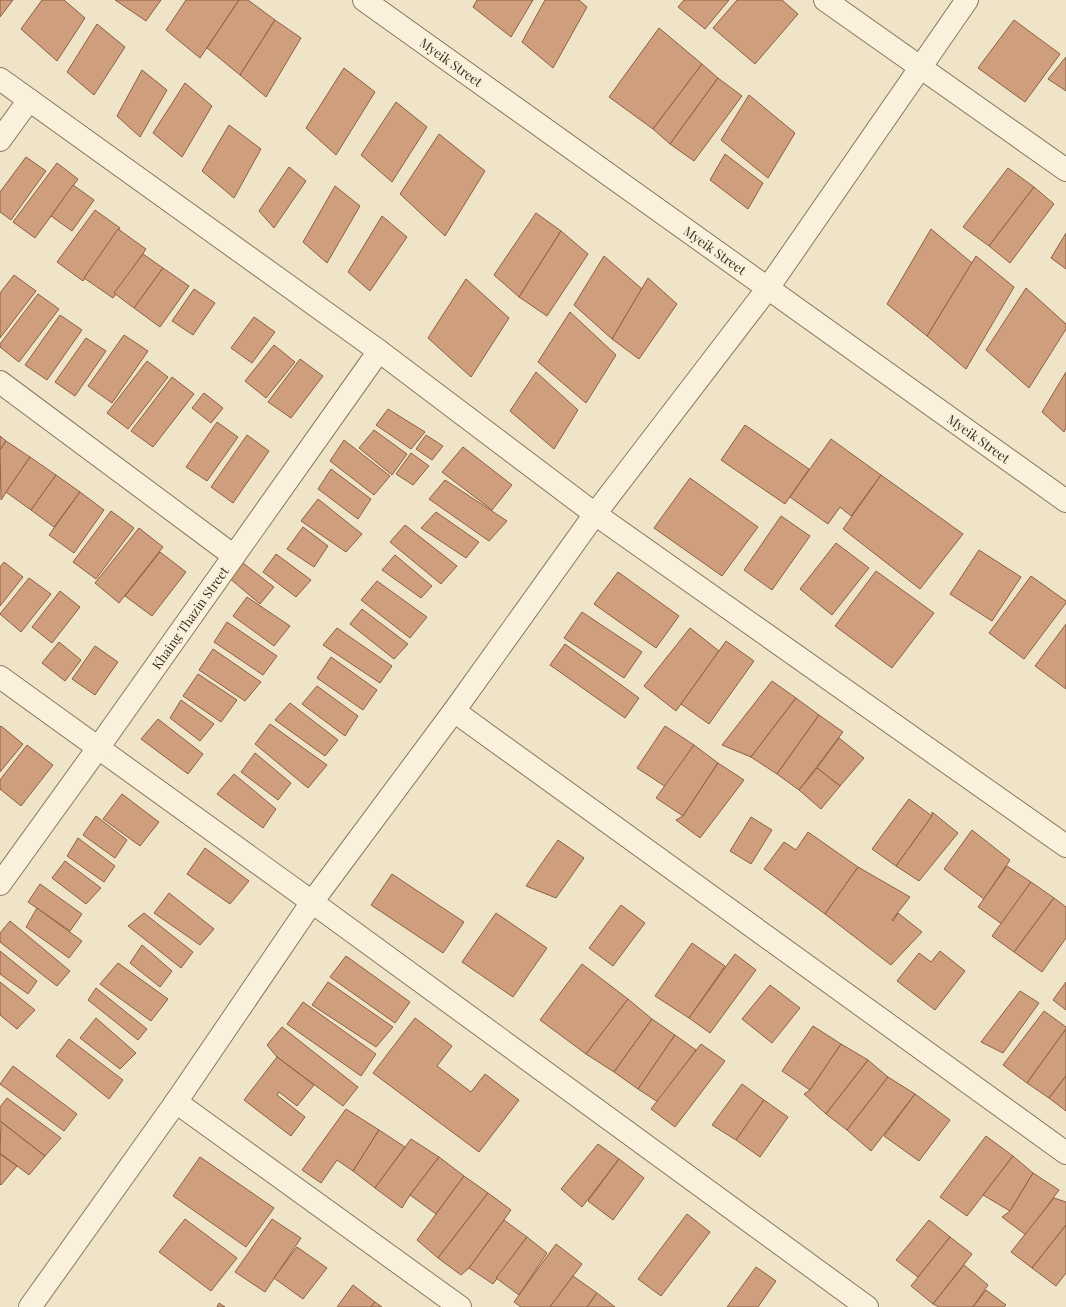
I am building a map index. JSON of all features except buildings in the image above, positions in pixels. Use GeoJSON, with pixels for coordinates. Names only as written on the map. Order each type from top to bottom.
{"type":"FeatureCollection","features":[{"type":"Feature","properties":{"kind":"street","name":"Myeik Street"},"geometry":{"type":"LineString","coordinates":[[364,0],[1066,501]]}},
{"type":"Feature","properties":{"kind":"street"},"geometry":{"type":"LineString","coordinates":[[825,0],[1066,170]]}},
{"type":"Feature","properties":{"kind":"street"},"geometry":{"type":"LineString","coordinates":[[30,1307],[176,1102],[312,902],[454,711],[595,514],[768,288],[919,67],[968,0]]}},
{"type":"Feature","properties":{"kind":"street"},"geometry":{"type":"LineString","coordinates":[[0,79],[379,350],[595,514],[1066,846]]}},
{"type":"Feature","properties":{"kind":"street"},"geometry":{"type":"LineString","coordinates":[[0,140],[29,100]]}},
{"type":"Feature","properties":{"kind":"street","name":"Khaing Thazin Street"},"geometry":{"type":"LineString","coordinates":[[0,884],[98,748],[379,350]]}},
{"type":"Feature","properties":{"kind":"street"},"geometry":{"type":"LineString","coordinates":[[0,382],[234,556]]}},
{"type":"Feature","properties":{"kind":"street"},"geometry":{"type":"LineString","coordinates":[[0,677],[868,1307]]}},
{"type":"Feature","properties":{"kind":"street"},"geometry":{"type":"LineString","coordinates":[[454,711],[1066,1153]]}},
{"type":"Feature","properties":{"kind":"street"},"geometry":{"type":"LineString","coordinates":[[176,1102],[460,1307]]}}]}
